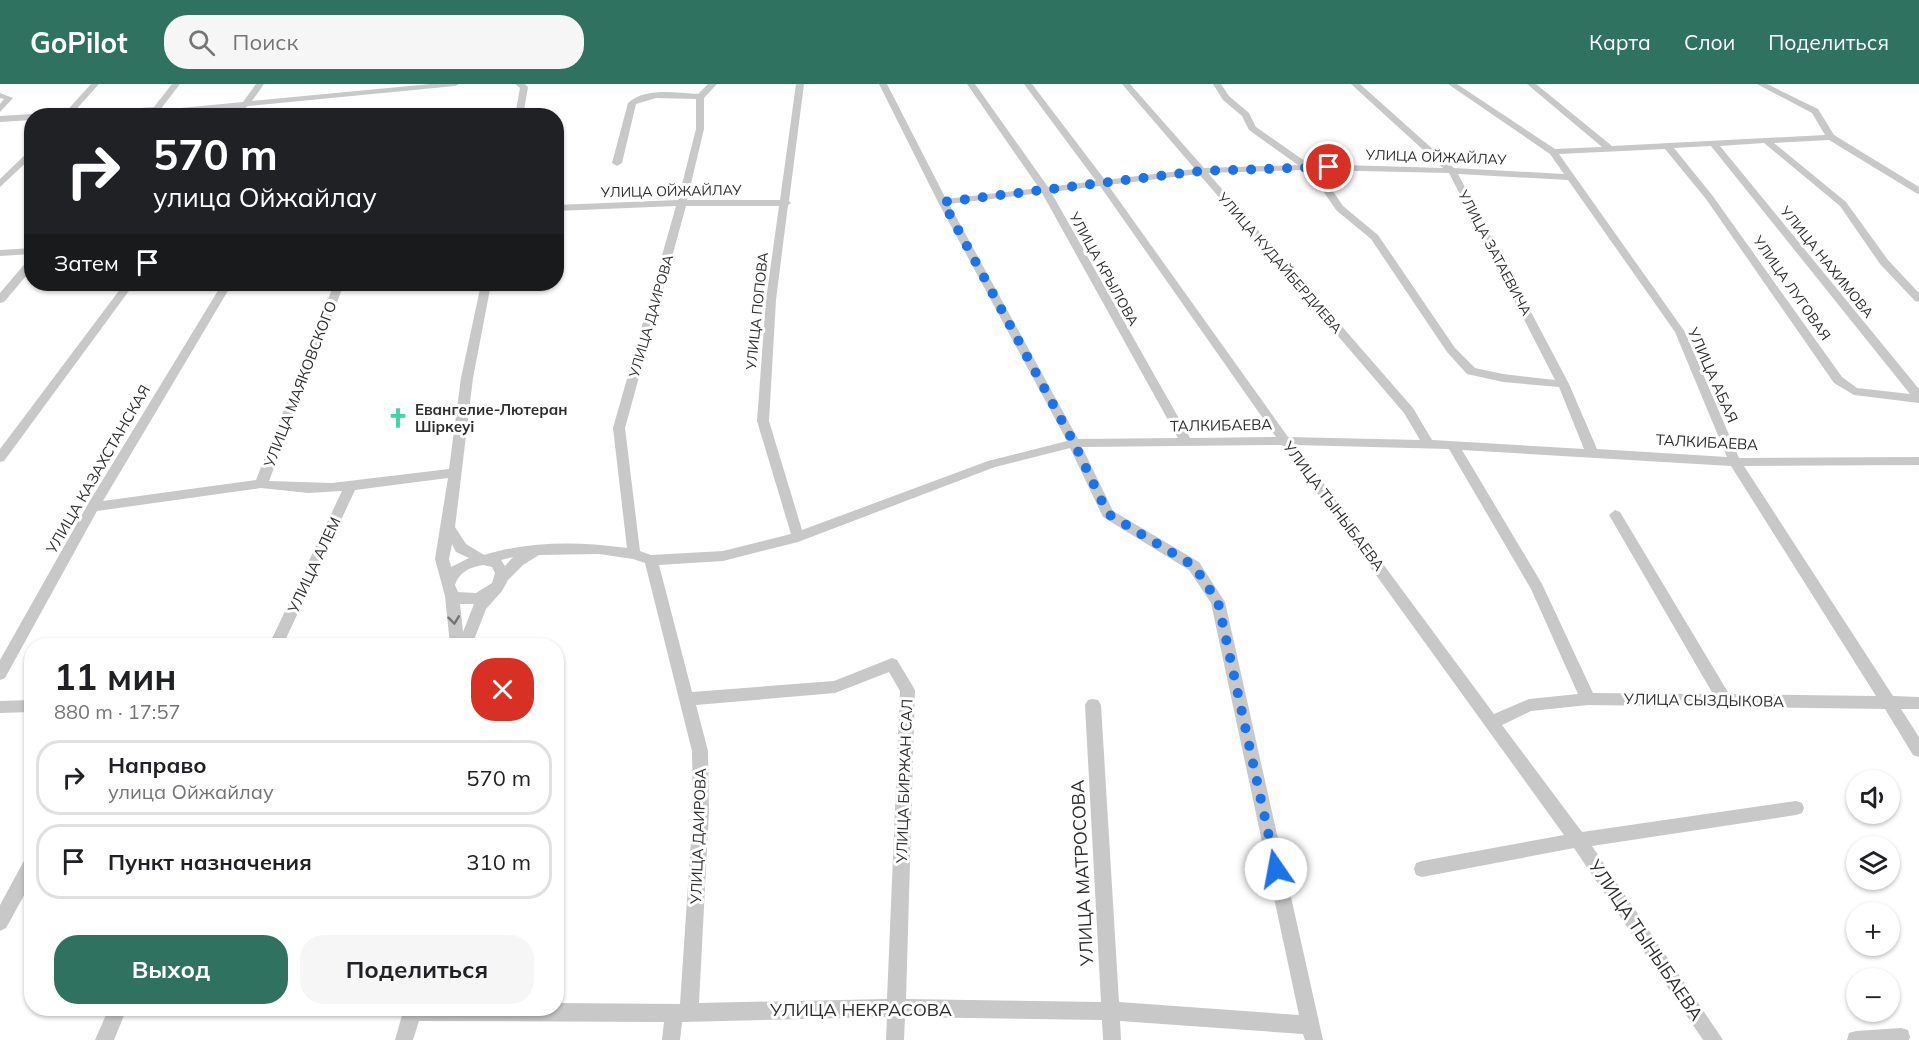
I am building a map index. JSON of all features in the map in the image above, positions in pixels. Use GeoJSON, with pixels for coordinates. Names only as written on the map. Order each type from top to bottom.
{"type":"FeatureCollection","features":[{"type":"Feature","properties":{"kind":"street"},"geometry":{"type":"LineString","coordinates":[[75,108],[95,84]]}},
{"type":"Feature","properties":{"kind":"street"},"geometry":{"type":"LineString","coordinates":[[156,108],[176,84]]}},
{"type":"Feature","properties":{"kind":"street"},"geometry":{"type":"LineString","coordinates":[[244,106],[260,84]]}},
{"type":"Feature","properties":{"kind":"street"},"geometry":{"type":"LineString","coordinates":[[342,96],[348,84]]}},
{"type":"Feature","properties":{"kind":"street"},"geometry":{"type":"LineString","coordinates":[[214,108],[342,96],[426,85],[455,84]]}},
{"type":"Feature","properties":{"kind":"street"},"geometry":{"type":"LineString","coordinates":[[662,96],[668,84]]}},
{"type":"Feature","properties":{"kind":"street"},"geometry":{"type":"LineString","coordinates":[[617,163],[632,103],[639,98],[700,97],[713,84]]}},
{"type":"Feature","properties":{"kind":"street","name":"УЛИЦА ПОПОВА"},"geometry":{"type":"LineString","coordinates":[[798,537],[763,421],[771,300],[786,203],[800,84]]}},
{"type":"Feature","properties":{"kind":"street"},"geometry":{"type":"LineString","coordinates":[[883,84],[943,202],[1074,443],[1108,514],[1194,566],[1218,602],[1312,1032]]}},
{"type":"Feature","properties":{"kind":"street","name":"УЛИЦА КРЫЛОВА"},"geometry":{"type":"LineString","coordinates":[[971,84],[1046,191],[1186,442]]}},
{"type":"Feature","properties":{"kind":"street","name":"УЛИЦА ТЫНЫБАЕВА"},"geometry":{"type":"LineString","coordinates":[[1028,84],[1103,184],[1285,441],[1578,840],[1714,1040]]}},
{"type":"Feature","properties":{"kind":"street","name":"УЛИЦА КУДАЙБЕРДИЕВА"},"geometry":{"type":"LineString","coordinates":[[1126,84],[1408,411],[1429,446]]}},
{"type":"Feature","properties":{"kind":"street"},"geometry":{"type":"LineString","coordinates":[[1217,84],[1226,98],[1246,115],[1252,128],[1322,180],[1339,208],[1376,237],[1450,350],[1471,371],[1503,378],[1563,384]]}},
{"type":"Feature","properties":{"kind":"street","name":"УЛИЦА ЗАТАЕВИЧА"},"geometry":{"type":"LineString","coordinates":[[1355,84],[1452,171],[1563,384],[1592,452]]}},
{"type":"Feature","properties":{"kind":"street","name":"УЛИЦА АБАЯ"},"geometry":{"type":"LineString","coordinates":[[1452,84],[1553,152],[1680,332],[1735,462],[1919,750]]}},
{"type":"Feature","properties":{"kind":"street"},"geometry":{"type":"LineString","coordinates":[[1531,84],[1610,149]]}},
{"type":"Feature","properties":{"kind":"street"},"geometry":{"type":"LineString","coordinates":[[1761,84],[1815,111],[1831,137],[1919,191]]}},
{"type":"Feature","properties":{"kind":"street"},"geometry":{"type":"LineString","coordinates":[[520,108],[521,86]]}},
{"type":"Feature","properties":{"kind":"street"},"geometry":{"type":"LineString","coordinates":[[0,95],[9,98],[0,109]]}},
{"type":"Feature","properties":{"kind":"street","name":"УЛИЦА ДАИРОВА"},"geometry":{"type":"LineString","coordinates":[[634,554],[619,428],[682,203],[700,129],[700,97]]}},
{"type":"Feature","properties":{"kind":"street"},"geometry":{"type":"LineString","coordinates":[[2,120],[24,118]]}},
{"type":"Feature","properties":{"kind":"street"},"geometry":{"type":"LineString","coordinates":[[1553,152],[1669,148],[1831,137]]}},
{"type":"Feature","properties":{"kind":"street"},"geometry":{"type":"LineString","coordinates":[[1767,141],[1843,204],[1884,262],[1919,299]]}},
{"type":"Feature","properties":{"kind":"street","name":"УЛИЦА НАХИМОВА"},"geometry":{"type":"LineString","coordinates":[[1714,144],[1919,398]]}},
{"type":"Feature","properties":{"kind":"street","name":"УЛИЦА ЛУГОВАЯ"},"geometry":{"type":"LineString","coordinates":[[1669,148],[1708,197],[1838,380],[1854,391],[1919,398]]}},
{"type":"Feature","properties":{"kind":"street"},"geometry":{"type":"LineString","coordinates":[[0,184],[24,159]]}},
{"type":"Feature","properties":{"kind":"street","name":"УЛИЦА ОЙЖАЙЛАУ"},"geometry":{"type":"LineString","coordinates":[[943,202],[1201,171],[1307,167],[1570,177]]}},
{"type":"Feature","properties":{"kind":"street","name":"УЛИЦА ОЙЖАЙЛАУ"},"geometry":{"type":"LineString","coordinates":[[564,208],[682,203],[786,203]]}},
{"type":"Feature","properties":{"kind":"street"},"geometry":{"type":"LineString","coordinates":[[0,253],[24,252]]}},
{"type":"Feature","properties":{"kind":"street"},"geometry":{"type":"LineString","coordinates":[[0,300],[24,271]]}},
{"type":"Feature","properties":{"kind":"street"},"geometry":{"type":"LineString","coordinates":[[14,283],[24,282]]}},
{"type":"Feature","properties":{"kind":"street"},"geometry":{"type":"LineString","coordinates":[[0,458],[124,291]]}},
{"type":"Feature","properties":{"kind":"street","name":"УЛИЦА КАЗАХСТАНСКАЯ"},"geometry":{"type":"LineString","coordinates":[[0,674],[93,507],[223,291]]}},
{"type":"Feature","properties":{"kind":"street","name":"УЛИЦА МАЯКОВСКОГО"},"geometry":{"type":"LineString","coordinates":[[261,484],[336,291]]}},
{"type":"Feature","properties":{"kind":"street"},"geometry":{"type":"LineString","coordinates":[[457,638],[452,596],[448,589],[449,581],[442,559],[467,378],[485,291]]}},
{"type":"Feature","properties":{"kind":"street","name":"ТАЛКИБАЕВА"},"geometry":{"type":"LineString","coordinates":[[483,560],[506,553],[599,549],[634,554],[651,560],[723,556],[798,537],[992,464],[1074,443],[1285,441],[1453,445],[1735,462],[1919,461]]}},
{"type":"Feature","properties":{"kind":"street"},"geometry":{"type":"LineString","coordinates":[[1453,445],[1537,588],[1588,699]]}},
{"type":"Feature","properties":{"kind":"street"},"geometry":{"type":"LineString","coordinates":[[93,507],[261,484],[283,489],[351,485],[454,473]]}},
{"type":"Feature","properties":{"kind":"street","name":"УЛИЦА АЛЕМ"},"geometry":{"type":"LineString","coordinates":[[279,638],[351,485]]}},
{"type":"Feature","properties":{"kind":"street"},"geometry":{"type":"LineString","coordinates":[[1615,515],[1724,699]]}},
{"type":"Feature","properties":{"kind":"street"},"geometry":{"type":"LineString","coordinates":[[448,527],[461,548],[483,560],[496,563],[502,572],[502,578]]}},
{"type":"Feature","properties":{"kind":"street"},"geometry":{"type":"LineString","coordinates":[[468,638],[480,607],[502,578],[518,561],[542,550]]}},
{"type":"Feature","properties":{"kind":"street"},"geometry":{"type":"LineString","coordinates":[[449,581],[458,569],[483,560]]}},
{"type":"Feature","properties":{"kind":"street","name":"УЛИЦА ДАИРОВА"},"geometry":{"type":"LineString","coordinates":[[651,560],[700,751],[701,811],[682,1011],[672,1040]]}},
{"type":"Feature","properties":{"kind":"street"},"geometry":{"type":"LineString","coordinates":[[452,596],[466,600],[492,592]]}},
{"type":"Feature","properties":{"kind":"street","name":"УЛИЦА БИРЖАН САЛ"},"geometry":{"type":"LineString","coordinates":[[688,699],[835,687],[892,664],[908,690],[895,1040]]}},
{"type":"Feature","properties":{"kind":"street","name":"УЛИЦА СЫЗДЫКОВА"},"geometry":{"type":"LineString","coordinates":[[1493,722],[1529,705],[1588,699],[1919,703]]}},
{"type":"Feature","properties":{"kind":"street","name":"УЛИЦА МАТРОСОВА"},"geometry":{"type":"LineString","coordinates":[[1093,705],[1108,1011],[1112,1040]]}},
{"type":"Feature","properties":{"kind":"street"},"geometry":{"type":"LineString","coordinates":[[0,707],[24,706]]}},
{"type":"Feature","properties":{"kind":"street","name":"УЛИЦА ТЫНЫБАЕВА"},"geometry":{"type":"LineString","coordinates":[[1422,869],[1578,840],[1796,808]]}},
{"type":"Feature","properties":{"kind":"street"},"geometry":{"type":"LineString","coordinates":[[0,922],[24,878]]}},
{"type":"Feature","properties":{"kind":"street","name":"УЛИЦА НЕКРАСОВА"},"geometry":{"type":"LineString","coordinates":[[564,1011],[895,1008],[1108,1011],[1312,1032]]}},
{"type":"Feature","properties":{"kind":"street"},"geometry":{"type":"LineString","coordinates":[[104,1040],[114,1016]]}},
{"type":"Feature","properties":{"kind":"street"},"geometry":{"type":"LineString","coordinates":[[404,1040],[410,1016]]}},
{"type":"Feature","properties":{"kind":"street"},"geometry":{"type":"LineString","coordinates":[[1856,1040],[1901,1037]]}},
{"type":"Feature","properties":{"kind":"place","name":"Евангелие-Лютеран Шіркеуі"},"geometry":{"type":"Point","coordinates":[398,418]}},
{"type":"Feature","properties":{"kind":"route"},"geometry":{"type":"LineString","coordinates":[[1276,869],[1218,602],[1194,566],[1108,514],[1074,443],[943,202],[1201,171],[1329,167]]}}]}
